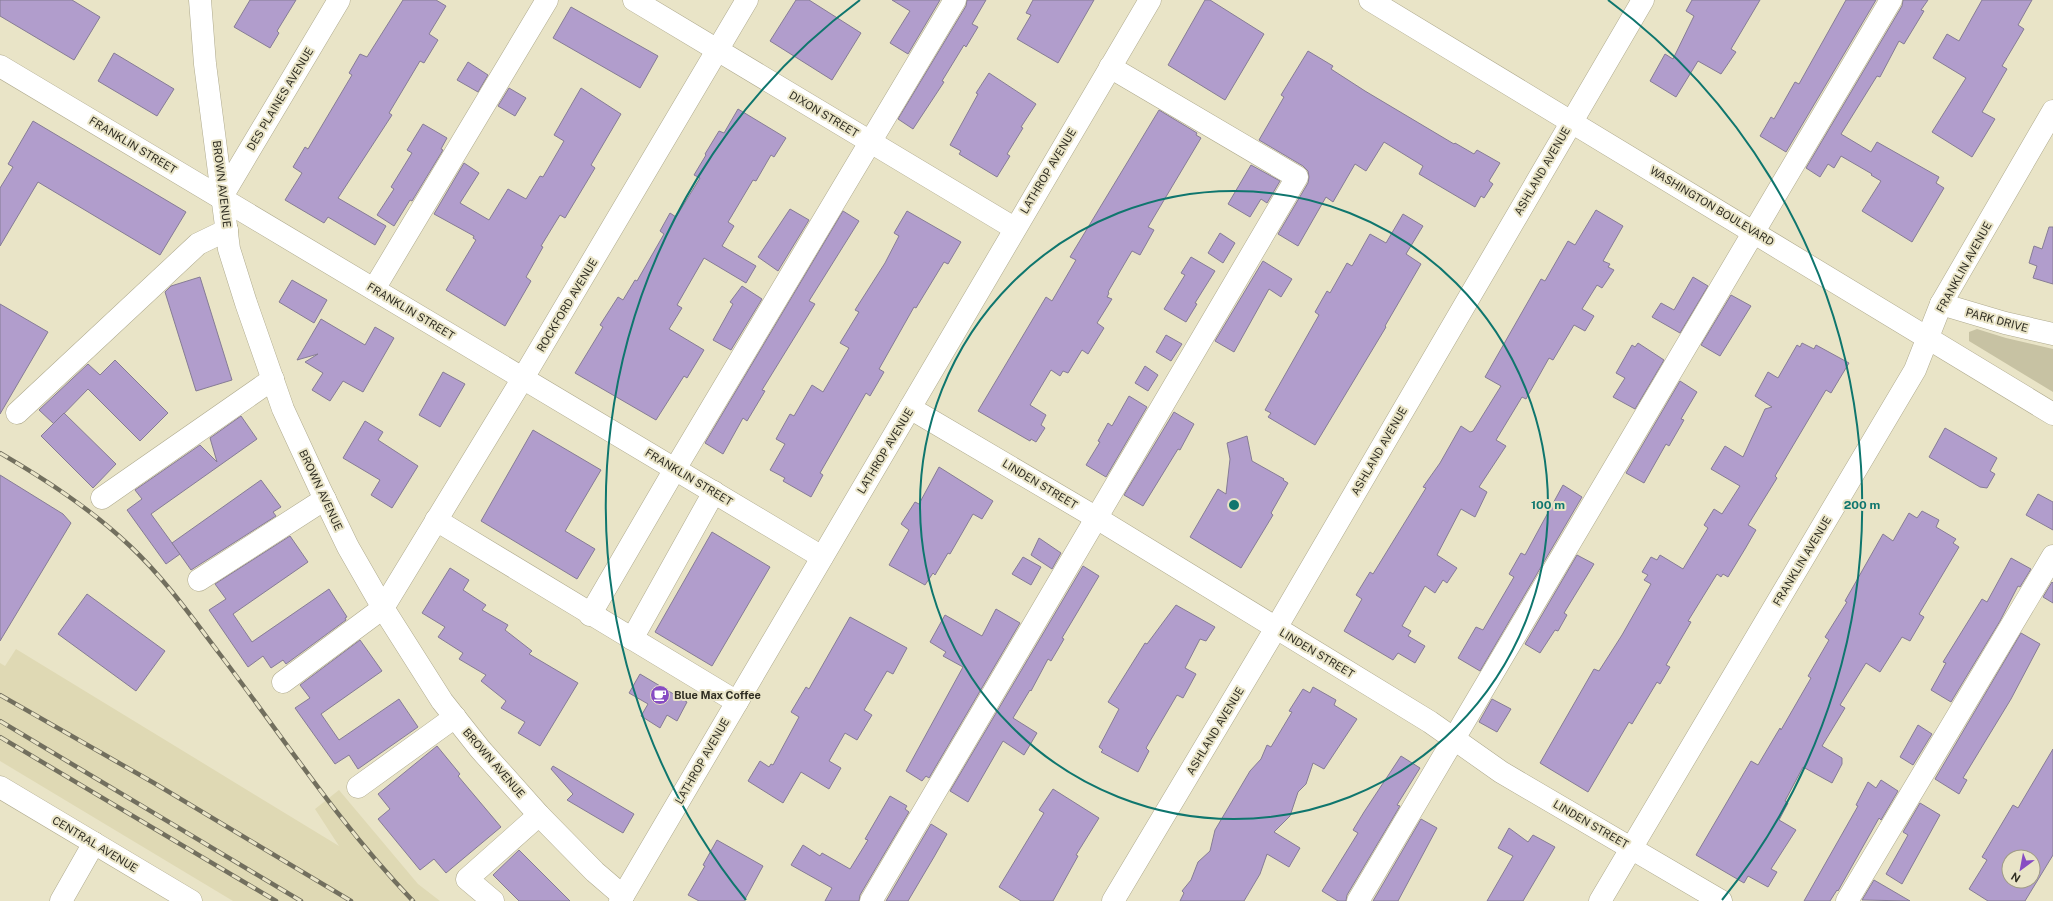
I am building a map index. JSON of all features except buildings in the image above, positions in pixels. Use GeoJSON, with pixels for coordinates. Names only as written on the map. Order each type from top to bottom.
{"type":"FeatureCollection","features":[{"type":"Feature","properties":{"kind":"street","name":"BROWN AVENUE"},"geometry":{"type":"LineString","coordinates":[[200,0],[221,198],[228,230],[229,249],[284,409],[325,500],[348,548],[383,608],[442,702],[539,815],[621,899]]}},
{"type":"Feature","properties":{"kind":"street","name":"DES PLAINES AVENUE"},"geometry":{"type":"LineString","coordinates":[[221,198],[339,0]]}},
{"type":"Feature","properties":{"kind":"street"},"geometry":{"type":"LineString","coordinates":[[374,289],[547,0]]}},
{"type":"Feature","properties":{"kind":"street","name":"DIXON STREET"},"geometry":{"type":"LineString","coordinates":[[634,0],[718,49],[1014,228]]}},
{"type":"Feature","properties":{"kind":"street","name":"ROCKFORD AVENUE"},"geometry":{"type":"LineString","coordinates":[[383,608],[523,378],[747,0]]}},
{"type":"Feature","properties":{"kind":"street"},"geometry":{"type":"LineString","coordinates":[[590,615],[675,469],[955,0]]}},
{"type":"Feature","properties":{"kind":"street","name":"LATHROP AVENUE"},"geometry":{"type":"LineString","coordinates":[[621,899],[910,408],[1014,228],[1150,0]]}},
{"type":"Feature","properties":{"kind":"street","name":"WASHINGTON BOULEVARD"},"geometry":{"type":"LineString","coordinates":[[1370,0],[2053,414]]}},
{"type":"Feature","properties":{"kind":"street","name":"ASHLAND AVENUE"},"geometry":{"type":"LineString","coordinates":[[1113,901],[1276,628],[1643,0]]}},
{"type":"Feature","properties":{"kind":"street"},"geometry":{"type":"LineString","coordinates":[[1358,901],[1891,0]]}},
{"type":"Feature","properties":{"kind":"street"},"geometry":{"type":"LineString","coordinates":[[871,901],[1095,517],[1297,178],[1110,67]]}},
{"type":"Feature","properties":{"kind":"street","name":"FRANKLIN STREET"},"geometry":{"type":"LineString","coordinates":[[2,71],[221,198],[822,557]]}},
{"type":"Feature","properties":{"kind":"street","name":"FRANKLIN AVENUE"},"geometry":{"type":"LineString","coordinates":[[1600,901],[1915,370],[1941,304],[2050,122]]}},
{"type":"Feature","properties":{"kind":"street"},"geometry":{"type":"LineString","coordinates":[[18,413],[198,244],[228,230]]}},
{"type":"Feature","properties":{"kind":"street","name":"PARK DRIVE"},"geometry":{"type":"LineString","coordinates":[[1941,304],[2005,324],[2053,334]]}},
{"type":"Feature","properties":{"kind":"street"},"geometry":{"type":"LineString","coordinates":[[102,498],[273,378]]}},
{"type":"Feature","properties":{"kind":"street","name":"LINDEN STREET"},"geometry":{"type":"LineString","coordinates":[[910,408],[1095,517],[1276,628],[1454,738],[1501,772],[1721,901]]}},
{"type":"Feature","properties":{"kind":"street"},"geometry":{"type":"LineString","coordinates":[[632,639],[714,492]]}},
{"type":"Feature","properties":{"kind":"street"},"geometry":{"type":"LineString","coordinates":[[200,580],[325,500]]}},
{"type":"Feature","properties":{"kind":"street"},"geometry":{"type":"LineString","coordinates":[[436,520],[590,615],[737,702]]}},
{"type":"Feature","properties":{"kind":"street"},"geometry":{"type":"LineString","coordinates":[[1847,901],[2053,556]]}},
{"type":"Feature","properties":{"kind":"street"},"geometry":{"type":"LineString","coordinates":[[283,682],[383,608]]}},
{"type":"Feature","properties":{"kind":"street"},"geometry":{"type":"LineString","coordinates":[[358,787],[455,717]]}},
{"type":"Feature","properties":{"kind":"street","name":"CENTRAL AVENUE"},"geometry":{"type":"LineString","coordinates":[[0,787],[191,901]]}},
{"type":"Feature","properties":{"kind":"street"},"geometry":{"type":"LineString","coordinates":[[493,901],[467,879],[539,815]]}},
{"type":"Feature","properties":{"kind":"street"},"geometry":{"type":"LineString","coordinates":[[61,901],[94,843]]}},
{"type":"Feature","properties":{"kind":"shaded area"},"geometry":{"type":"Polygon","coordinates":[[[1977,329],[2006,338],[2053,349],[2053,392],[1969,341],[1969,332],[1977,329]]]}},
{"type":"Feature","properties":{"kind":"shaded area"},"geometry":{"type":"Polygon","coordinates":[[[16,649],[339,846],[315,809],[339,790],[418,884],[440,901],[233,901],[0,761],[0,663],[5,666],[16,649]]]}},
{"type":"Feature","properties":{"kind":"railway"},"geometry":{"type":"LineString","coordinates":[[0,453],[84,507],[115,532],[154,571],[198,625],[312,780],[360,842],[413,901]]}},
{"type":"Feature","properties":{"kind":"railway"},"geometry":{"type":"LineString","coordinates":[[0,695],[154,783],[351,901]]}},
{"type":"Feature","properties":{"kind":"railway"},"geometry":{"type":"LineString","coordinates":[[0,721],[301,901]]}},
{"type":"Feature","properties":{"kind":"railway"},"geometry":{"type":"LineString","coordinates":[[0,737],[276,901]]}},
{"type":"Feature","properties":{"kind":"place","name":"Blue Max Coffee"},"geometry":{"type":"Point","coordinates":[660,695]}}]}
